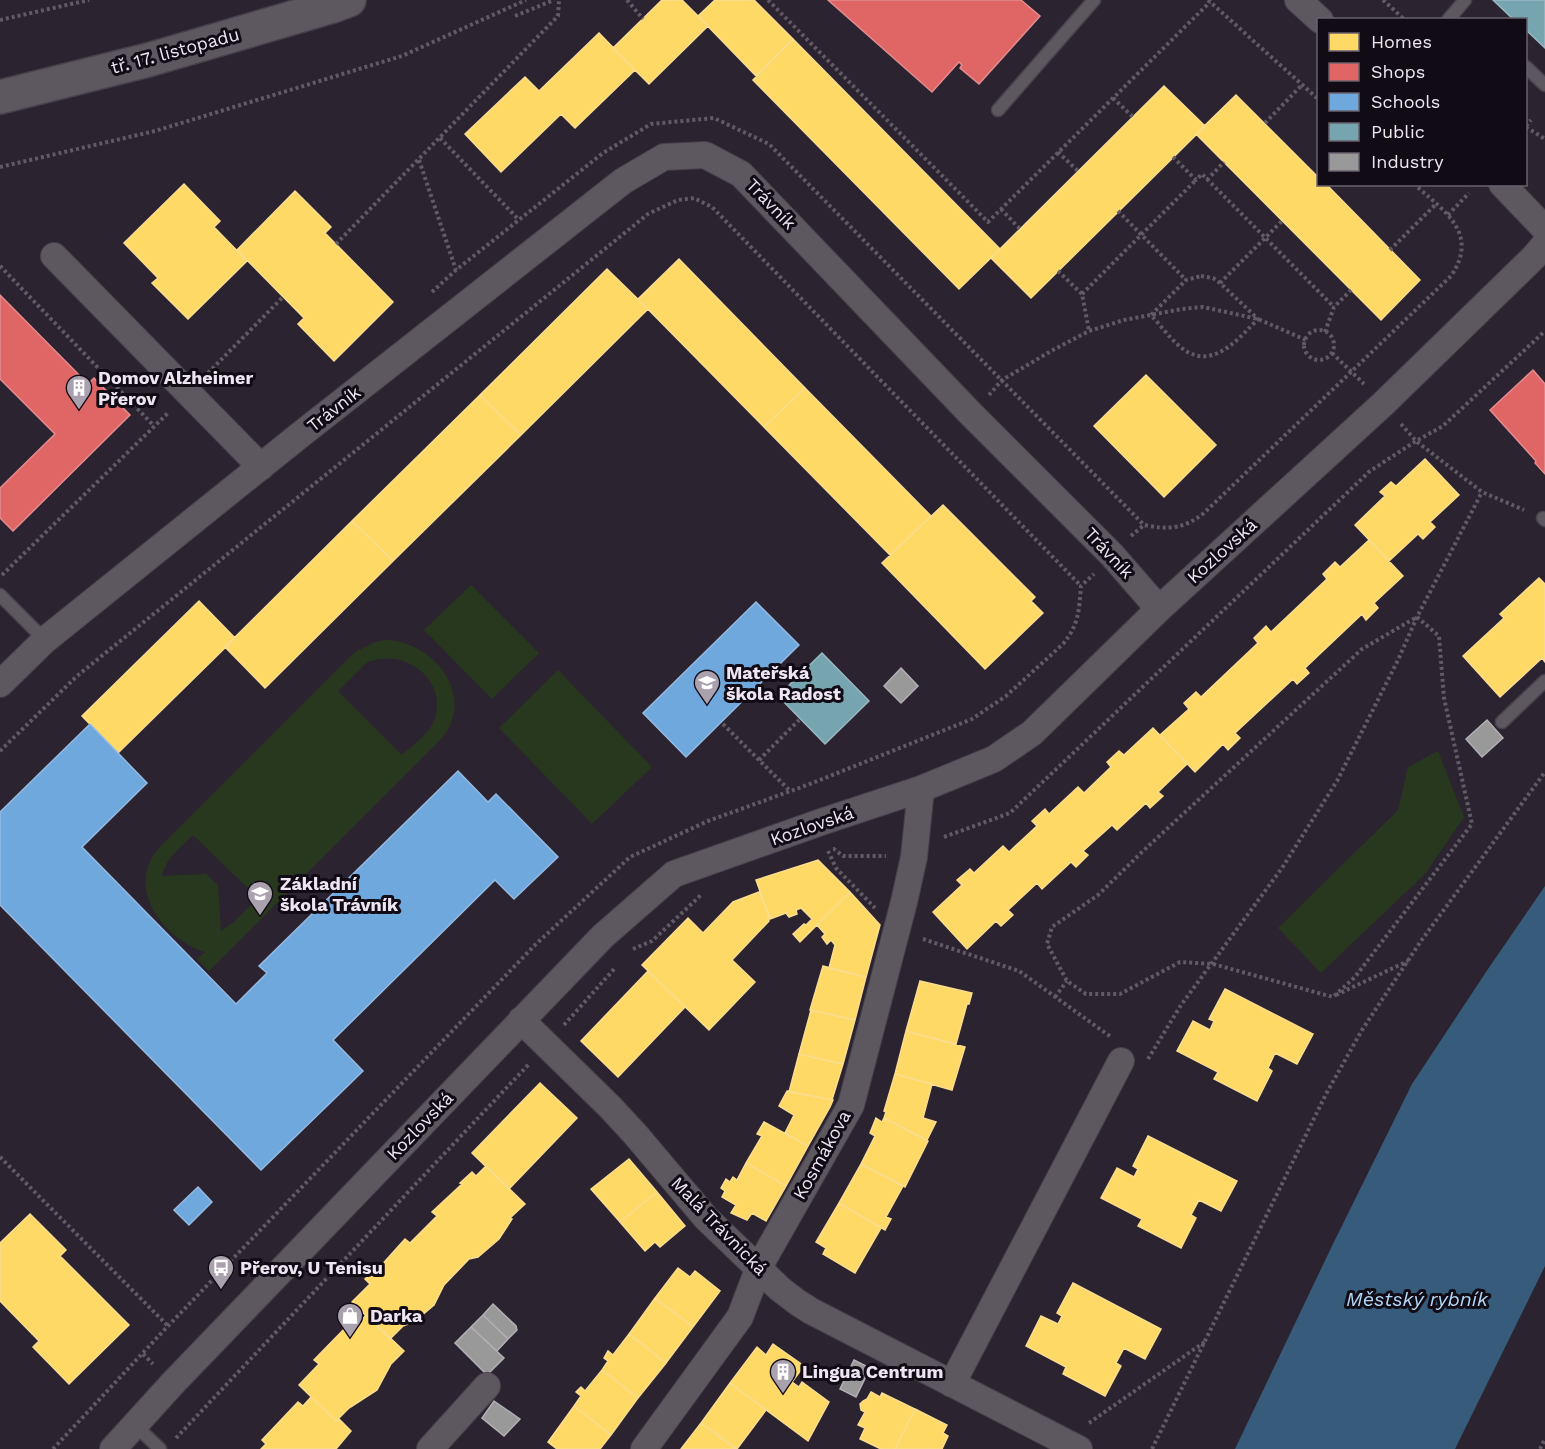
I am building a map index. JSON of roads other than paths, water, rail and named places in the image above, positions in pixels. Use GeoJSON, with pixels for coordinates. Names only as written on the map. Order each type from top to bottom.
{"type":"FeatureCollection","features":[{"type":"Feature","properties":{"kind":"main road","name":"tř. 17. listopadu"},"geometry":{"type":"LineString","coordinates":[[0,97],[148,60],[349,0]]}},
{"type":"Feature","properties":{"kind":"street"},"geometry":{"type":"LineString","coordinates":[[1298,0],[1318,18]]}},
{"type":"Feature","properties":{"kind":"street","name":"Trávník"},"geometry":{"type":"LineString","coordinates":[[0,684],[45,640],[623,181],[664,158],[705,155],[741,174],[971,414],[1112,555],[1159,609]]}},
{"type":"Feature","properties":{"kind":"street"},"geometry":{"type":"LineString","coordinates":[[1504,186],[1545,229]]}},
{"type":"Feature","properties":{"kind":"street","name":"Kozlovská"},"geometry":{"type":"LineString","coordinates":[[113,1449],[173,1383],[521,1020],[603,936],[674,874],[824,820],[921,789],[994,759],[1032,733],[1159,609],[1383,404],[1539,255]]}},
{"type":"Feature","properties":{"kind":"street"},"geometry":{"type":"LineString","coordinates":[[54,256],[261,467]]}},
{"type":"Feature","properties":{"kind":"street","name":"Kosmákova"},"geometry":{"type":"LineString","coordinates":[[644,1449],[740,1317],[759,1267],[850,1106],[904,902],[914,857],[921,789]]}},
{"type":"Feature","properties":{"kind":"street","name":"Malá Trávnická"},"geometry":{"type":"LineString","coordinates":[[521,1020],[610,1107],[706,1218],[780,1289],[797,1302],[952,1384],[1081,1438]]}},
{"type":"Feature","properties":{"kind":"street"},"geometry":{"type":"LineString","coordinates":[[952,1384],[1129,1055]]}},
{"type":"Feature","properties":{"kind":"street"},"geometry":{"type":"LineString","coordinates":[[430,1449],[487,1386]]}},
{"type":"Feature","properties":{"kind":"lane"},"geometry":{"type":"LineString","coordinates":[[998,110],[1094,0]]}},
{"type":"Feature","properties":{"kind":"lane"},"geometry":{"type":"LineString","coordinates":[[1449,18],[1458,2]]}},
{"type":"Feature","properties":{"kind":"lane"},"geometry":{"type":"LineString","coordinates":[[1527,68],[1545,85]]}},
{"type":"Feature","properties":{"kind":"lane"},"geometry":{"type":"LineString","coordinates":[[0,595],[45,640]]}},
{"type":"Feature","properties":{"kind":"lane"},"geometry":{"type":"LineString","coordinates":[[1502,722],[1545,681]]}},
{"type":"Feature","properties":{"kind":"lane"},"geometry":{"type":"LineString","coordinates":[[135,1425],[160,1449]]}},
{"type":"Feature","properties":{"kind":"water","name":"Městský rybník"},"geometry":{"type":"Polygon","coordinates":[[[1545,886],[1545,1266],[1455,1449],[1235,1449],[1412,1084],[1545,886]]]}},
{"type":"Feature","properties":{"kind":"place","name":"Domov Alzheimer Přerov"},"geometry":{"type":"Point","coordinates":[79,411]}},
{"type":"Feature","properties":{"kind":"place","name":"Mateřská škola Radost"},"geometry":{"type":"Point","coordinates":[707,706]}},
{"type":"Feature","properties":{"kind":"place","name":"Základní škola Trávník"},"geometry":{"type":"Point","coordinates":[260,917]}},
{"type":"Feature","properties":{"kind":"place","name":"Přerov, U Tenisu"},"geometry":{"type":"Point","coordinates":[221,1291]}},
{"type":"Feature","properties":{"kind":"place","name":"Darka"},"geometry":{"type":"Point","coordinates":[350,1339]}},
{"type":"Feature","properties":{"kind":"place","name":"Lingua Centrum"},"geometry":{"type":"Point","coordinates":[783,1395]}}]}
